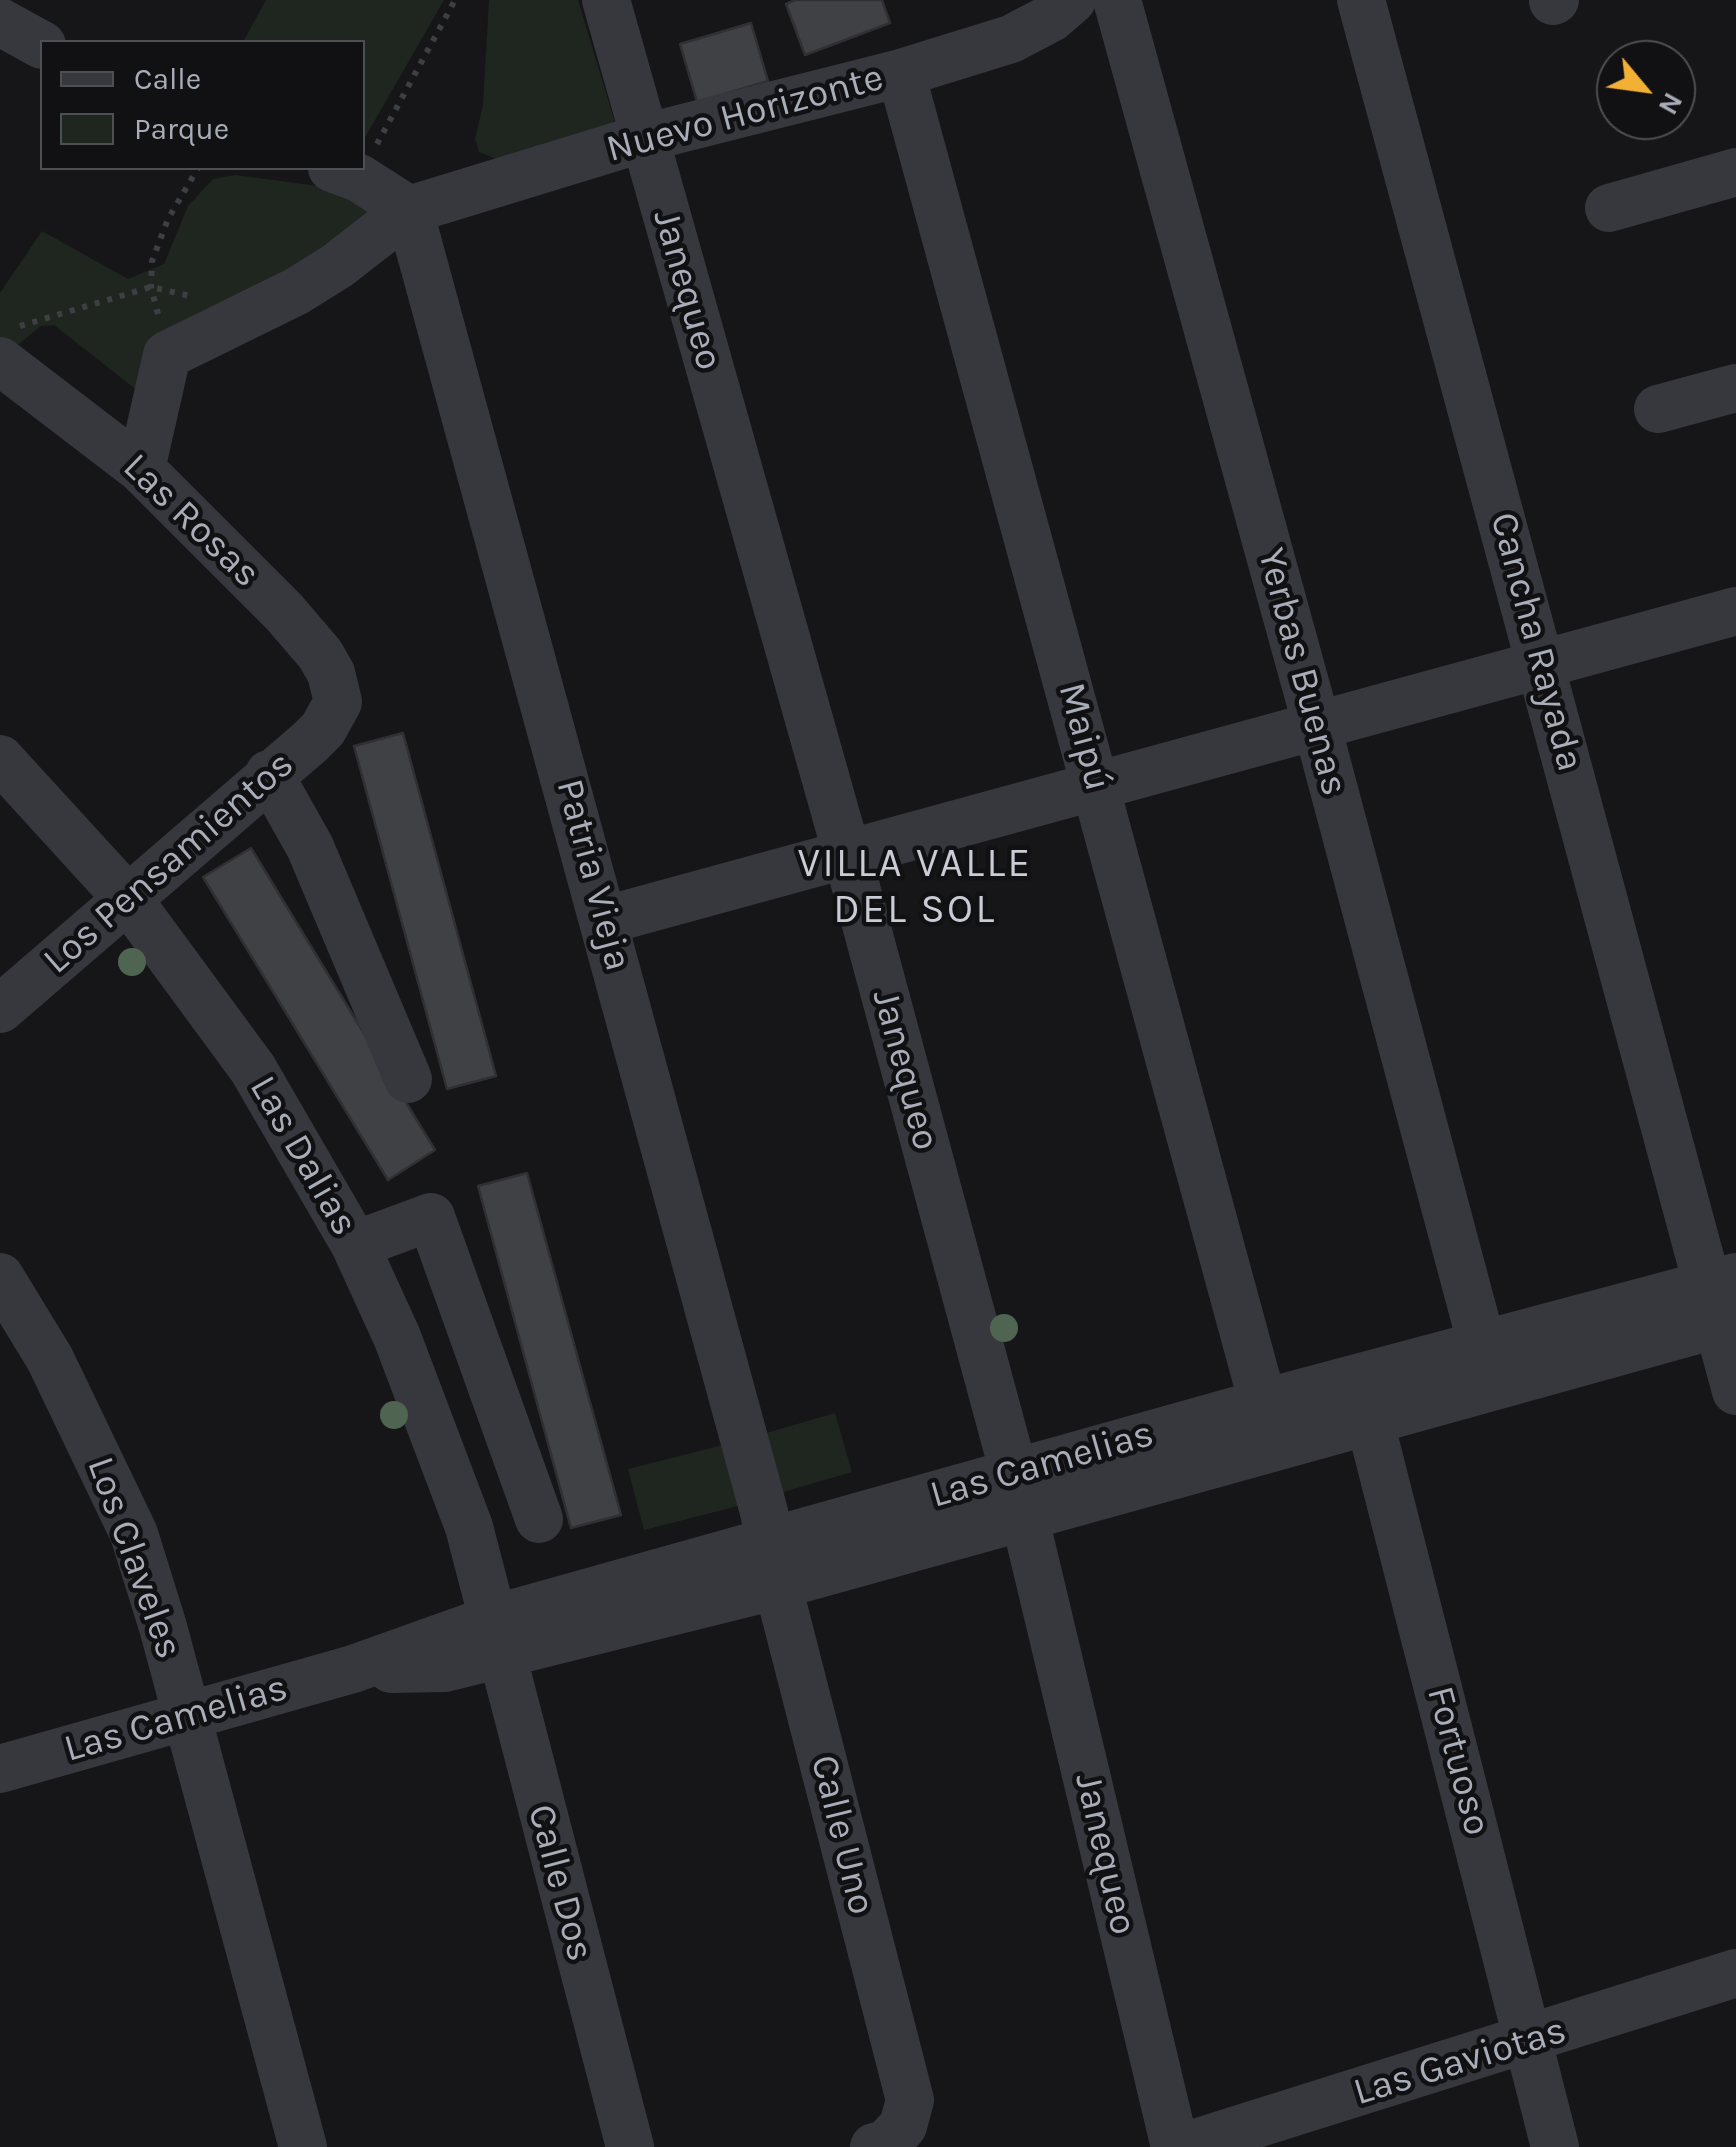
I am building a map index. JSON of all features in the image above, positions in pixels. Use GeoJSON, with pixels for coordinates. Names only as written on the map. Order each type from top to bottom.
{"type":"FeatureCollection","features":[{"type":"Feature","properties":{"kind":"street","name":"Janequeo"},"geometry":{"type":"LineString","coordinates":[[606,0],[847,854],[1019,1494],[1176,2147]]}},
{"type":"Feature","properties":{"kind":"street","name":"Nuevo Horizonte"},"geometry":{"type":"LineString","coordinates":[[408,210],[644,138],[900,74],[1033,30],[1072,0]]}},
{"type":"Feature","properties":{"kind":"street","name":"Yerbas Buenas"},"geometry":{"type":"LineString","coordinates":[[1117,0],[1318,726],[1482,1345]]}},
{"type":"Feature","properties":{"kind":"street","name":"Cancha Rayada"},"geometry":{"type":"LineString","coordinates":[[1362,0],[1542,664],[1723,1301],[1736,1391]]}},
{"type":"Feature","properties":{"kind":"street"},"geometry":{"type":"LineString","coordinates":[[0,22],[40,44]]}},
{"type":"Feature","properties":{"kind":"street","name":"Maipú"},"geometry":{"type":"LineString","coordinates":[[900,74],[1098,786],[1263,1402]]}},
{"type":"Feature","properties":{"kind":"street"},"geometry":{"type":"LineString","coordinates":[[1610,208],[1736,172]]}},
{"type":"Feature","properties":{"kind":"street"},"geometry":{"type":"LineString","coordinates":[[142,470],[167,354],[258,313],[337,266],[408,210],[346,173]]}},
{"type":"Feature","properties":{"kind":"street","name":"Patria Vieja"},"geometry":{"type":"LineString","coordinates":[[408,210],[606,920],[775,1564]]}},
{"type":"Feature","properties":{"kind":"street","name":"Las Rosas"},"geometry":{"type":"LineString","coordinates":[[7,344],[142,470],[284,612],[320,654],[336,689],[334,713]]}},
{"type":"Feature","properties":{"kind":"street"},"geometry":{"type":"LineString","coordinates":[[1658,409],[1736,388]]}},
{"type":"Feature","properties":{"kind":"street"},"geometry":{"type":"LineString","coordinates":[[606,920],[1736,611]]}},
{"type":"Feature","properties":{"kind":"street","name":"Los Pensamientos"},"geometry":{"type":"LineString","coordinates":[[0,1010],[323,729],[334,713]]}},
{"type":"Feature","properties":{"kind":"street","name":"Las Dalias"},"geometry":{"type":"LineString","coordinates":[[0,759],[128,900],[196,986],[254,1069],[355,1245],[436,1431],[469,1528],[496,1637]]}},
{"type":"Feature","properties":{"kind":"street"},"geometry":{"type":"LineString","coordinates":[[270,774],[310,846],[408,1080]]}},
{"type":"Feature","properties":{"kind":"street"},"geometry":{"type":"LineString","coordinates":[[355,1245],[431,1217],[539,1519]]}},
{"type":"Feature","properties":{"kind":"street","name":"Los Claveles"},"geometry":{"type":"LineString","coordinates":[[0,1277],[59,1376],[134,1534],[188,1716],[303,2147]]}},
{"type":"Feature","properties":{"kind":"street","name":"Las Camelias"},"geometry":{"type":"LineString","coordinates":[[1019,1494],[1263,1402],[1482,1345],[1723,1301]]}},
{"type":"Feature","properties":{"kind":"street","name":"Las Camelias"},"geometry":{"type":"LineString","coordinates":[[0,1769],[353,1669],[445,1668],[496,1637],[775,1564],[1019,1494],[1370,1422],[1723,1301]]}},
{"type":"Feature","properties":{"kind":"street","name":"Fortuoso"},"geometry":{"type":"LineString","coordinates":[[1359,1377],[1554,2147]]}},
{"type":"Feature","properties":{"kind":"street","name":"Calle Uno"},"geometry":{"type":"LineString","coordinates":[[775,1564],[910,2100],[888,2136]]}},
{"type":"Feature","properties":{"kind":"street","name":"Calle Dos"},"geometry":{"type":"LineString","coordinates":[[496,1637],[630,2147]]}},
{"type":"Feature","properties":{"kind":"street","name":"Las Gaviotas"},"geometry":{"type":"LineString","coordinates":[[1183,2147],[1530,2041],[1736,1973]]}},
{"type":"Feature","properties":{"kind":"path"},"geometry":{"type":"LineString","coordinates":[[365,143],[455,0]]}},
{"type":"Feature","properties":{"kind":"path"},"geometry":{"type":"LineString","coordinates":[[150,287],[152,262],[168,219],[197,170]]}},
{"type":"Feature","properties":{"kind":"path"},"geometry":{"type":"LineString","coordinates":[[7,344],[150,287],[258,313]]}},
{"type":"Feature","properties":{"kind":"green space"},"geometry":{"type":"Polygon","coordinates":[[[266,0],[444,0],[365,138],[365,40],[244,40],[266,0]]]}},
{"type":"Feature","properties":{"kind":"green space"},"geometry":{"type":"Polygon","coordinates":[[[489,0],[578,0],[618,133],[506,163],[479,152],[475,139],[483,105],[489,0]]]}},
{"type":"Feature","properties":{"kind":"green space"},"geometry":{"type":"Polygon","coordinates":[[[235,175],[326,187],[377,214],[138,391],[54,325],[41,326],[15,347],[0,347],[0,293],[42,231],[128,279],[164,264],[188,206],[213,179],[235,175]]]}},
{"type":"Feature","properties":{"kind":"green space"},"geometry":{"type":"Polygon","coordinates":[[[835,1413],[852,1472],[780,1493],[763,1434],[835,1413]]]}},
{"type":"Feature","properties":{"kind":"green space"},"geometry":{"type":"Polygon","coordinates":[[[731,1443],[746,1504],[644,1530],[628,1469],[731,1443]]]}},
{"type":"Feature","properties":{"kind":"building"},"geometry":{"type":"Polygon","coordinates":[[[795,0],[882,0],[890,23],[805,55],[786,4],[795,0]]]}},
{"type":"Feature","properties":{"kind":"building"},"geometry":{"type":"Polygon","coordinates":[[[751,23],[768,81],[697,102],[680,44],[751,23]]]}},
{"type":"Feature","properties":{"kind":"building"},"geometry":{"type":"Polygon","coordinates":[[[403,733],[496,1076],[447,1089],[354,746],[403,733]]]}},
{"type":"Feature","properties":{"kind":"building"},"geometry":{"type":"Polygon","coordinates":[[[251,848],[435,1150],[388,1180],[203,877],[251,848]]]}},
{"type":"Feature","properties":{"kind":"building"},"geometry":{"type":"Polygon","coordinates":[[[527,1173],[621,1515],[571,1528],[478,1186],[527,1173]]]}},
{"type":"Feature","properties":{"kind":"district","name":"VILLA VALLE DEL SOL"},"geometry":{"type":"Point","coordinates":[915,888]}}]}
